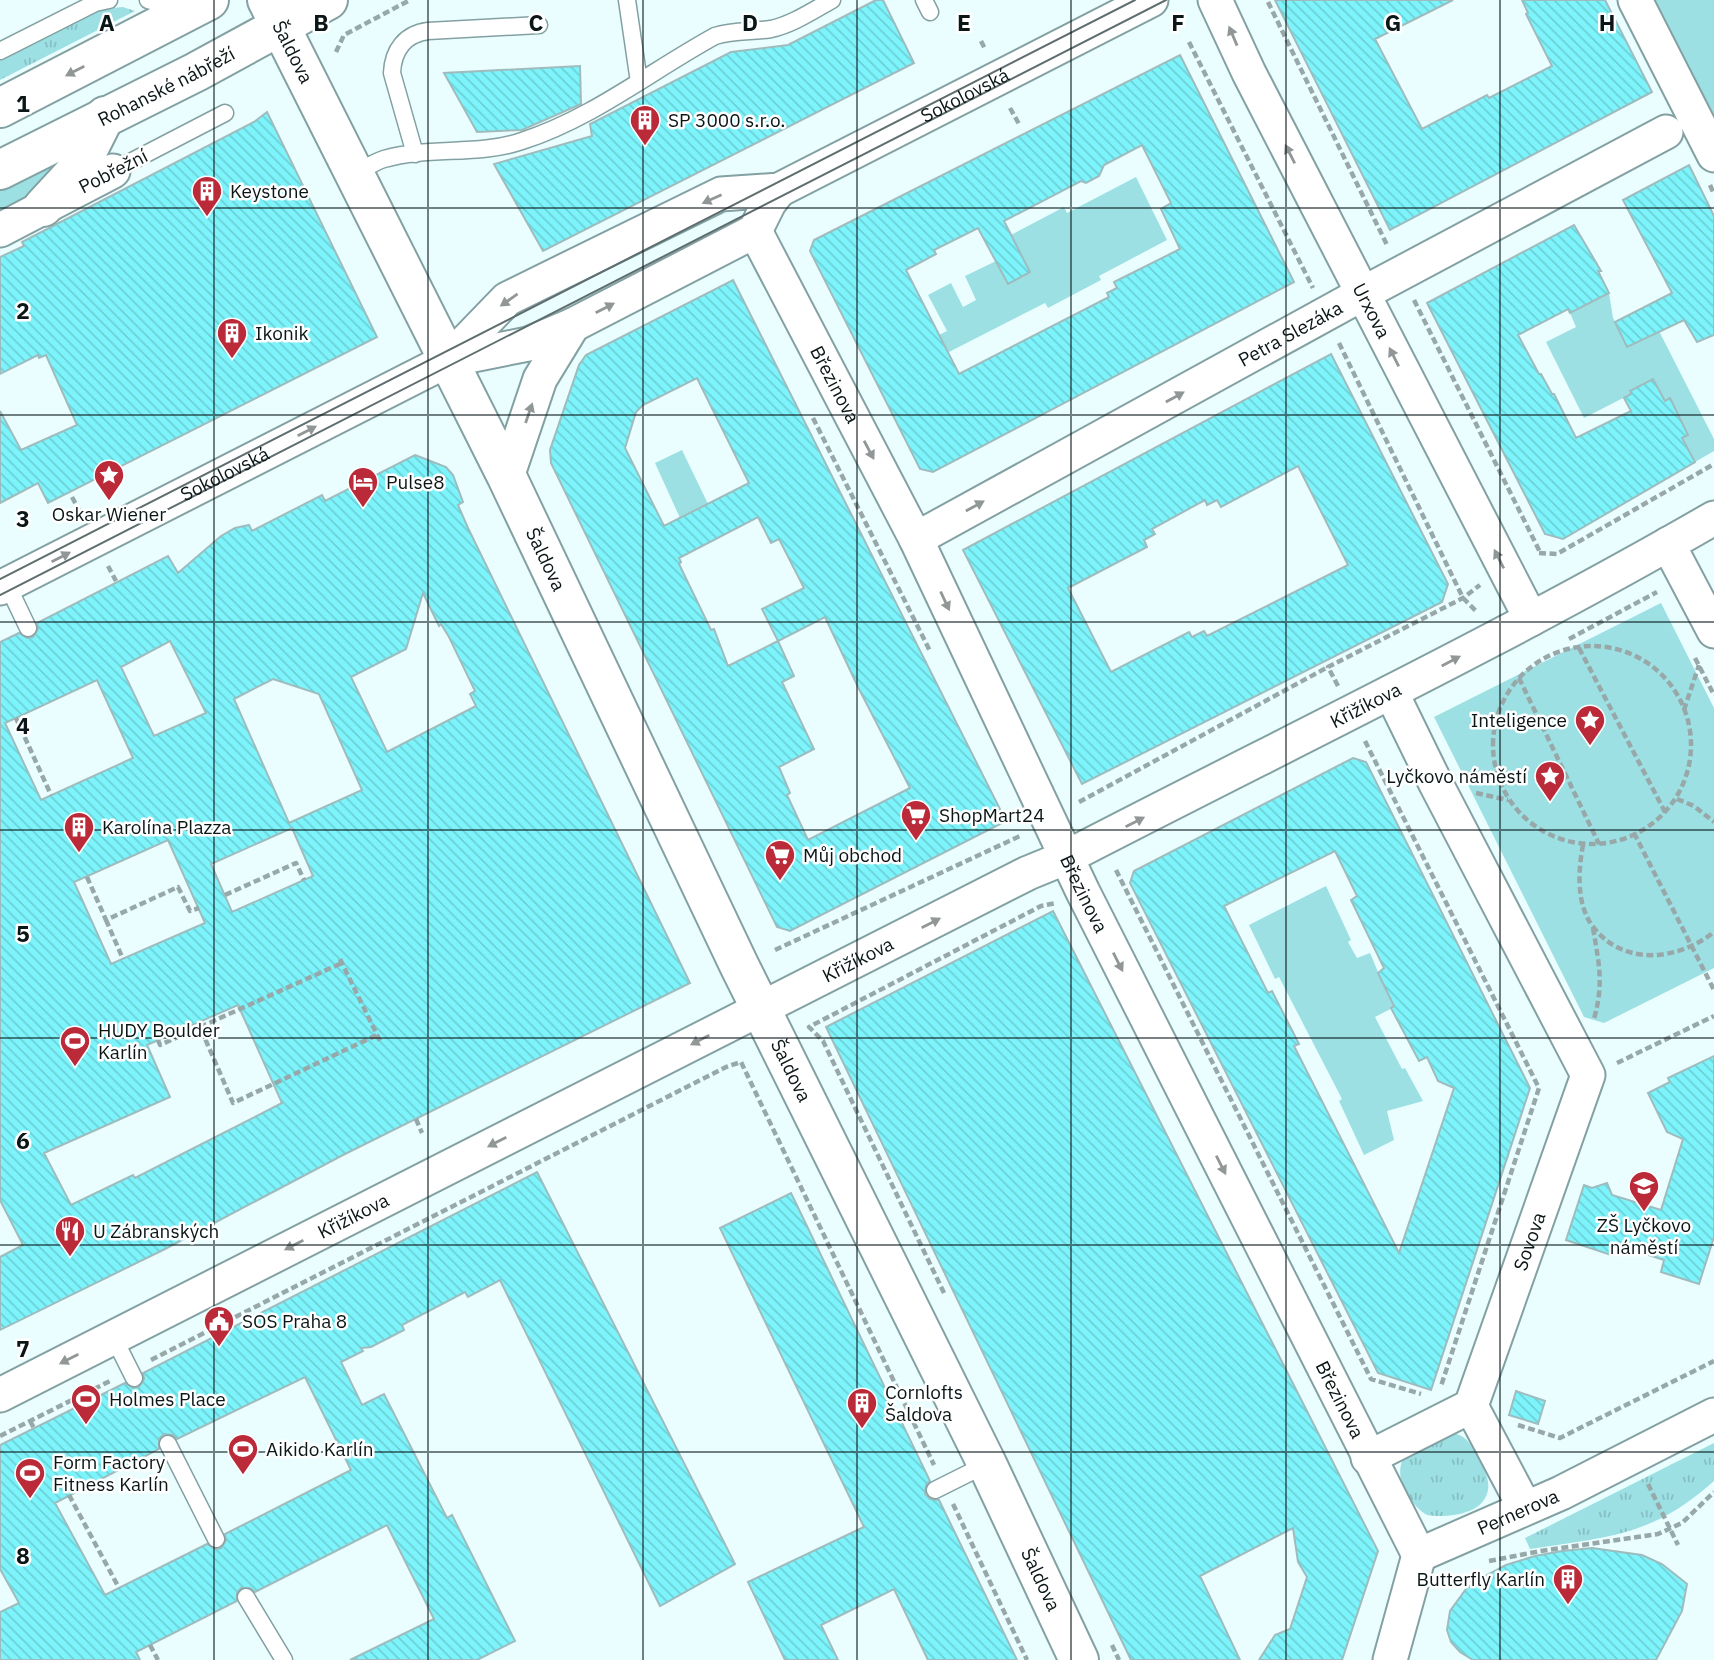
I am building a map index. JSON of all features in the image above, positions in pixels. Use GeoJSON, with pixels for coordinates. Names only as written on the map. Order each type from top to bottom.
{"type":"FeatureCollection","features":[{"type":"Feature","properties":{"kind":"street","name":"Rohanské nábřeží"},"geometry":{"type":"LineString","coordinates":[[0,170],[197,72],[274,13],[328,0]]}},
{"type":"Feature","properties":{"kind":"street","name":"Sokolovská"},"geometry":{"type":"LineString","coordinates":[[448,360],[507,299],[721,194],[779,190],[1151,0]]}},
{"type":"Feature","properties":{"kind":"street","name":"Urxova"},"geometry":{"type":"LineString","coordinates":[[1215,0],[1249,73],[1531,619]]}},
{"type":"Feature","properties":{"kind":"street"},"geometry":{"type":"LineString","coordinates":[[1635,0],[1714,155]]}},
{"type":"Feature","properties":{"kind":"street"},"geometry":{"type":"LineString","coordinates":[[0,108],[199,6]]}},
{"type":"Feature","properties":{"kind":"street","name":"Šaldova"},"geometry":{"type":"LineString","coordinates":[[274,13],[506,477],[761,1009],[987,1464],[1079,1660]]}},
{"type":"Feature","properties":{"kind":"street"},"geometry":{"type":"LineString","coordinates":[[43,207],[79,168],[105,117]]}},
{"type":"Feature","properties":{"kind":"street","name":"Petra Slezáka"},"geometry":{"type":"LineString","coordinates":[[916,539],[1362,294],[1666,132]]}},
{"type":"Feature","properties":{"kind":"street","name":"Pobřežní"},"geometry":{"type":"LineString","coordinates":[[0,230],[113,171]]}},
{"type":"Feature","properties":{"kind":"street"},"geometry":{"type":"LineString","coordinates":[[755,231],[768,202],[779,190]]}},
{"type":"Feature","properties":{"kind":"street","name":"Sokolovská"},"geometry":{"type":"LineString","coordinates":[[3,586],[448,360],[528,344],[573,325],[755,231]]}},
{"type":"Feature","properties":{"kind":"street","name":"Březinova"},"geometry":{"type":"LineString","coordinates":[[755,231],[916,539],[1067,857],[1419,1555]]}},
{"type":"Feature","properties":{"kind":"street"},"geometry":{"type":"LineString","coordinates":[[506,477],[540,379],[573,325]]}},
{"type":"Feature","properties":{"kind":"street","name":"Křižíkova"},"geometry":{"type":"LineString","coordinates":[[0,1395],[1028,873],[1067,857],[1352,713],[1531,619],[1714,518]]}},
{"type":"Feature","properties":{"kind":"street"},"geometry":{"type":"LineString","coordinates":[[1668,544],[1713,629]]}},
{"type":"Feature","properties":{"kind":"street"},"geometry":{"type":"LineString","coordinates":[[1391,692],[1436,784],[1600,1070]]}},
{"type":"Feature","properties":{"kind":"street","name":"Sovova"},"geometry":{"type":"LineString","coordinates":[[1471,1406],[1600,1070]]}},
{"type":"Feature","properties":{"kind":"street"},"geometry":{"type":"LineString","coordinates":[[1368,1458],[1471,1406],[1525,1508]]}},
{"type":"Feature","properties":{"kind":"street","name":"Pernerova"},"geometry":{"type":"LineString","coordinates":[[1419,1555],[1561,1493],[1714,1415]]}},
{"type":"Feature","properties":{"kind":"street"},"geometry":{"type":"LineString","coordinates":[[1390,1660],[1419,1555]]}},
{"type":"Feature","properties":{"kind":"lane"},"geometry":{"type":"LineString","coordinates":[[0,51],[95,3],[109,0]]}},
{"type":"Feature","properties":{"kind":"lane"},"geometry":{"type":"LineString","coordinates":[[148,0],[199,6]]}},
{"type":"Feature","properties":{"kind":"lane"},"geometry":{"type":"LineString","coordinates":[[627,0],[639,82]]}},
{"type":"Feature","properties":{"kind":"lane"},"geometry":{"type":"LineString","coordinates":[[355,174],[383,160],[415,154],[499,147],[522,141],[584,116],[715,36],[729,31],[767,30],[786,25],[832,0]]}},
{"type":"Feature","properties":{"kind":"lane"},"geometry":{"type":"LineString","coordinates":[[415,154],[392,74],[398,48],[404,41],[411,35],[428,31],[539,25]]}},
{"type":"Feature","properties":{"kind":"lane","name":"Pobřežní"},"geometry":{"type":"LineString","coordinates":[[113,171],[225,113]]}},
{"type":"Feature","properties":{"kind":"lane"},"geometry":{"type":"LineString","coordinates":[[3,586],[28,628]]}},
{"type":"Feature","properties":{"kind":"lane"},"geometry":{"type":"LineString","coordinates":[[113,1336],[132,1374]]}},
{"type":"Feature","properties":{"kind":"lane"},"geometry":{"type":"LineString","coordinates":[[168,1444],[216,1539]]}},
{"type":"Feature","properties":{"kind":"lane"},"geometry":{"type":"LineString","coordinates":[[940,1488],[987,1464]]}},
{"type":"Feature","properties":{"kind":"lane"},"geometry":{"type":"LineString","coordinates":[[246,1597],[284,1660]]}},
{"type":"Feature","properties":{"kind":"path"},"geometry":{"type":"LineString","coordinates":[[336,52],[344,35],[410,0]]}},
{"type":"Feature","properties":{"kind":"path"},"geometry":{"type":"LineString","coordinates":[[1268,2],[1386,245]]}},
{"type":"Feature","properties":{"kind":"path"},"geometry":{"type":"LineString","coordinates":[[1426,294],[1414,300],[1540,552]]}},
{"type":"Feature","properties":{"kind":"path"},"geometry":{"type":"LineString","coordinates":[[810,411],[933,656]]}},
{"type":"Feature","properties":{"kind":"path"},"geometry":{"type":"LineString","coordinates":[[1531,557],[1540,552],[1557,554],[1714,464]]}},
{"type":"Feature","properties":{"kind":"path"},"geometry":{"type":"LineString","coordinates":[[1563,642],[1686,578]]}},
{"type":"Feature","properties":{"kind":"path"},"geometry":{"type":"LineString","coordinates":[[1079,802],[1328,667],[1463,598],[1485,581]]}},
{"type":"Feature","properties":{"kind":"path"},"geometry":{"type":"LineString","coordinates":[[1684,711],[1713,629]]}},
{"type":"Feature","properties":{"kind":"path"},"geometry":{"type":"LineString","coordinates":[[1599,646],[1626,652],[1651,666],[1671,686],[1684,711],[1690,735],[1689,760],[1677,799],[1634,834],[1599,844],[1583,845],[1550,834],[1527,820],[1509,800],[1495,770],[1492,737],[1500,705],[1518,677],[1545,657],[1562,650],[1599,646]]}},
{"type":"Feature","properties":{"kind":"path"},"geometry":{"type":"LineString","coordinates":[[1545,657],[1543,652],[1553,647]]}},
{"type":"Feature","properties":{"kind":"path"},"geometry":{"type":"LineString","coordinates":[[1579,647],[1665,811]]}},
{"type":"Feature","properties":{"kind":"path"},"geometry":{"type":"LineString","coordinates":[[1328,667],[1539,1088],[1437,1399]]}},
{"type":"Feature","properties":{"kind":"path"},"geometry":{"type":"LineString","coordinates":[[1518,677],[1599,844]]}},
{"type":"Feature","properties":{"kind":"path"},"geometry":{"type":"LineString","coordinates":[[16,718],[51,795]]}},
{"type":"Feature","properties":{"kind":"path"},"geometry":{"type":"LineString","coordinates":[[1074,793],[1085,811]]}},
{"type":"Feature","properties":{"kind":"path"},"geometry":{"type":"LineString","coordinates":[[1677,799],[1694,806],[1714,822]]}},
{"type":"Feature","properties":{"kind":"path"},"geometry":{"type":"LineString","coordinates":[[1634,834],[1714,990]]}},
{"type":"Feature","properties":{"kind":"path"},"geometry":{"type":"LineString","coordinates":[[775,950],[1020,835]]}},
{"type":"Feature","properties":{"kind":"path"},"geometry":{"type":"LineString","coordinates":[[1583,845],[1579,864],[1579,886],[1584,909],[1592,927],[1600,969],[1601,995],[1592,1024]]}},
{"type":"Feature","properties":{"kind":"path"},"geometry":{"type":"LineString","coordinates":[[225,895],[296,863],[304,880]]}},
{"type":"Feature","properties":{"kind":"path"},"geometry":{"type":"LineString","coordinates":[[1116,870],[1371,1379],[1423,1395]]}},
{"type":"Feature","properties":{"kind":"path"},"geometry":{"type":"LineString","coordinates":[[87,877],[123,959]]}},
{"type":"Feature","properties":{"kind":"path"},"geometry":{"type":"LineString","coordinates":[[106,920],[178,887],[190,911],[199,908]]}},
{"type":"Feature","properties":{"kind":"path"},"geometry":{"type":"LineString","coordinates":[[809,1027],[1041,906],[1062,902]]}},
{"type":"Feature","properties":{"kind":"path"},"geometry":{"type":"LineString","coordinates":[[1592,927],[1626,951],[1645,956],[1670,954],[1692,947],[1714,932]]}},
{"type":"Feature","properties":{"kind":"path"},"geometry":{"type":"LineString","coordinates":[[158,1040],[160,1045],[341,961],[380,1041]]}},
{"type":"Feature","properties":{"kind":"path"},"geometry":{"type":"LineString","coordinates":[[1600,1070],[1714,1016]]}},
{"type":"Feature","properties":{"kind":"path"},"geometry":{"type":"LineString","coordinates":[[200,1027],[233,1103],[377,1035]]}},
{"type":"Feature","properties":{"kind":"path"},"geometry":{"type":"LineString","coordinates":[[0,1436],[132,1374],[741,1062],[940,1488],[1027,1660]]}},
{"type":"Feature","properties":{"kind":"path"},"geometry":{"type":"LineString","coordinates":[[416,1119],[422,1133]]}},
{"type":"Feature","properties":{"kind":"path"},"geometry":{"type":"LineString","coordinates":[[1507,1421],[1560,1438],[1714,1361]]}},
{"type":"Feature","properties":{"kind":"path"},"geometry":{"type":"LineString","coordinates":[[30,1421],[34,1429]]}},
{"type":"Feature","properties":{"kind":"path"},"geometry":{"type":"LineString","coordinates":[[1647,1482],[1678,1545]]}},
{"type":"Feature","properties":{"kind":"path"},"geometry":{"type":"LineString","coordinates":[[1478,1564],[1541,1550],[1648,1536],[1682,1523],[1714,1492]]}},
{"type":"Feature","properties":{"kind":"path"},"geometry":{"type":"LineString","coordinates":[[69,1495],[119,1588]]}},
{"type":"Feature","properties":{"kind":"path"},"geometry":{"type":"LineString","coordinates":[[150,1645],[158,1660]]}},
{"type":"Feature","properties":{"kind":"green space"},"geometry":{"type":"Polygon","coordinates":[[[1654,0],[1714,0],[1714,118],[1654,0]]]}},
{"type":"Feature","properties":{"kind":"green space"},"geometry":{"type":"Polygon","coordinates":[[[123,7],[135,11],[0,80],[0,60],[81,17],[101,9],[123,7]]]}},
{"type":"Feature","properties":{"kind":"green space"},"geometry":{"type":"Polygon","coordinates":[[[67,156],[45,186],[0,217],[0,187],[67,156]]]}},
{"type":"Feature","properties":{"kind":"green space"},"geometry":{"type":"Polygon","coordinates":[[[1136,177],[1167,240],[1099,276],[1101,280],[1048,308],[1045,303],[947,353],[939,335],[947,331],[928,295],[951,283],[963,307],[976,300],[965,276],[996,261],[1008,283],[1030,272],[1011,235],[1064,207],[1067,213],[1136,177]]]}},
{"type":"Feature","properties":{"kind":"green space"},"geometry":{"type":"Polygon","coordinates":[[[1609,293],[1613,318],[1627,346],[1659,331],[1714,439],[1714,451],[1695,462],[1682,438],[1669,399],[1665,401],[1645,383],[1630,391],[1631,394],[1584,418],[1546,342],[1576,327],[1570,313],[1609,293]]]}},
{"type":"Feature","properties":{"kind":"green space"},"geometry":{"type":"Polygon","coordinates":[[[682,450],[708,504],[680,518],[655,463],[682,450]]]}},
{"type":"Feature","properties":{"kind":"green space"},"geometry":{"type":"Polygon","coordinates":[[[1661,603],[1714,708],[1714,968],[1604,1023],[1584,1017],[1434,717],[1661,603]]]}},
{"type":"Feature","properties":{"kind":"green space"},"geometry":{"type":"Polygon","coordinates":[[[1326,886],[1357,958],[1370,953],[1384,986],[1402,1003],[1375,1017],[1402,1069],[1405,1068],[1423,1101],[1387,1111],[1394,1140],[1364,1155],[1339,1101],[1342,1099],[1279,977],[1275,979],[1249,925],[1326,886]]]}},
{"type":"Feature","properties":{"kind":"green space"},"geometry":{"type":"Polygon","coordinates":[[[1452,1433],[1462,1436],[1471,1445],[1486,1473],[1488,1490],[1480,1505],[1472,1510],[1454,1515],[1427,1515],[1414,1504],[1404,1489],[1401,1464],[1405,1456],[1452,1433]]]}},
{"type":"Feature","properties":{"kind":"green space"},"geometry":{"type":"Polygon","coordinates":[[[1714,1443],[1714,1481],[1670,1513],[1650,1524],[1606,1537],[1530,1549],[1525,1538],[1714,1443]]]}},
{"type":"Feature","properties":{"kind":"building","name":"SP 3000 s.r.o."},"geometry":{"type":"Polygon","coordinates":[[[876,0],[883,0],[914,63],[543,251],[494,164],[592,136],[590,124],[731,52],[788,45],[876,0]]]}},
{"type":"Feature","properties":{"kind":"building"},"geometry":{"type":"Polygon","coordinates":[[[1275,0],[1453,0],[1375,39],[1422,129],[1487,95],[1489,98],[1552,66],[1526,14],[1528,13],[1522,0],[1605,0],[1652,92],[1390,230],[1275,0]]]}},
{"type":"Feature","properties":{"kind":"building"},"geometry":{"type":"Polygon","coordinates":[[[1180,55],[1294,282],[933,472],[920,469],[810,251],[814,240],[1180,55]],[[1142,145],[1104,165],[1099,176],[1086,183],[1081,181],[1004,221],[1030,272],[1008,284],[978,228],[934,250],[936,254],[906,270],[959,374],[1109,297],[1107,293],[1117,288],[1114,282],[1180,249],[1161,209],[1171,203],[1142,145]]]}},
{"type":"Feature","properties":{"kind":"building"},"geometry":{"type":"Polygon","coordinates":[[[580,66],[581,104],[522,130],[477,132],[444,73],[580,66]]]}},
{"type":"Feature","properties":{"kind":"building"},"geometry":{"type":"Polygon","coordinates":[[[267,112],[377,337],[48,503],[38,483],[0,503],[0,411],[21,450],[77,425],[46,355],[39,358],[38,355],[0,374],[0,257],[24,246],[22,242],[254,122],[267,112]]]}},
{"type":"Feature","properties":{"kind":"building"},"geometry":{"type":"Polygon","coordinates":[[[1689,165],[1714,216],[1714,335],[1697,342],[1684,320],[1627,347],[1615,322],[1672,293],[1623,200],[1689,165]]]}},
{"type":"Feature","properties":{"kind":"building"},"geometry":{"type":"Polygon","coordinates":[[[1574,225],[1601,271],[1598,271],[1609,293],[1570,313],[1568,309],[1518,335],[1539,374],[1554,394],[1576,438],[1631,411],[1624,398],[1631,394],[1630,391],[1653,379],[1665,401],[1670,398],[1688,435],[1682,438],[1695,462],[1563,539],[1545,534],[1427,303],[1574,225]]]}},
{"type":"Feature","properties":{"kind":"building"},"geometry":{"type":"Polygon","coordinates":[[[733,280],[1006,821],[790,931],[777,927],[551,463],[550,450],[579,365],[586,355],[733,280]],[[697,378],[643,405],[636,412],[625,448],[664,526],[749,483],[697,378]],[[758,517],[679,558],[679,564],[711,630],[714,629],[728,666],[778,641],[762,609],[804,588],[779,539],[771,543],[758,517]],[[825,617],[778,641],[794,676],[782,682],[814,749],[779,767],[790,793],[787,795],[808,840],[910,788],[825,617]]]}},
{"type":"Feature","properties":{"kind":"building"},"geometry":{"type":"Polygon","coordinates":[[[1331,354],[1448,584],[1442,602],[1082,784],[963,550],[1331,354]],[[1298,466],[1221,507],[1217,500],[1207,505],[1205,500],[1152,529],[1155,534],[1144,540],[1147,547],[1068,588],[1111,672],[1189,632],[1192,637],[1204,631],[1207,636],[1348,565],[1298,466]]]}},
{"type":"Feature","properties":{"kind":"building"},"geometry":{"type":"Polygon","coordinates":[[[415,455],[446,467],[453,475],[463,502],[458,505],[468,528],[690,983],[343,1155],[165,1249],[0,1330],[0,1257],[23,1245],[0,1200],[0,642],[19,633],[27,638],[33,637],[38,629],[37,623],[168,556],[178,573],[221,536],[235,528],[249,525],[252,531],[322,495],[325,501],[415,455]],[[423,593],[406,649],[351,677],[387,752],[476,706],[470,694],[475,691],[449,637],[441,624],[439,626],[423,593]],[[170,641],[121,667],[154,736],[206,713],[170,641]],[[273,679],[234,699],[289,823],[362,790],[319,694],[273,679]],[[97,680],[5,723],[41,800],[133,758],[97,680]],[[292,828],[211,864],[232,912],[313,876],[292,828]],[[168,840],[74,882],[111,964],[205,923],[168,840]],[[238,1005],[147,1045],[170,1097],[44,1153],[71,1205],[133,1175],[135,1178],[282,1103],[238,1005]]]}},
{"type":"Feature","properties":{"kind":"building"},"geometry":{"type":"Polygon","coordinates":[[[1353,758],[1366,762],[1530,1088],[1431,1390],[1378,1373],[1130,883],[1134,871],[1353,758]],[[1335,851],[1224,906],[1268,993],[1272,991],[1299,1044],[1294,1046],[1399,1253],[1454,1088],[1438,1081],[1427,1057],[1419,1061],[1391,1008],[1394,1006],[1378,973],[1384,968],[1351,900],[1357,896],[1335,851]]]}},
{"type":"Feature","properties":{"kind":"building"},"geometry":{"type":"Polygon","coordinates":[[[1053,911],[1378,1551],[1342,1660],[1259,1660],[1275,1635],[1290,1629],[1307,1577],[1298,1562],[1293,1528],[1200,1576],[1240,1660],[1131,1660],[826,1027],[1053,911]]]}},
{"type":"Feature","properties":{"kind":"building"},"geometry":{"type":"Polygon","coordinates":[[[1714,1056],[1714,1237],[1699,1284],[1661,1272],[1664,1260],[1614,1244],[1611,1255],[1566,1240],[1584,1185],[1592,1188],[1607,1183],[1612,1195],[1661,1210],[1683,1139],[1667,1132],[1648,1093],[1670,1082],[1668,1078],[1714,1056]]]}},
{"type":"Feature","properties":{"kind":"building"},"geometry":{"type":"Polygon","coordinates":[[[537,1172],[735,1564],[660,1606],[500,1280],[468,1297],[465,1292],[402,1325],[404,1330],[371,1347],[361,1348],[363,1351],[341,1362],[362,1405],[384,1394],[447,1518],[452,1515],[515,1641],[477,1660],[350,1660],[434,1619],[387,1525],[255,1592],[250,1588],[241,1588],[237,1593],[237,1601],[136,1652],[140,1660],[0,1660],[0,1612],[19,1603],[0,1569],[0,1445],[125,1383],[133,1388],[139,1387],[144,1379],[143,1373],[537,1172]],[[305,1377],[177,1439],[173,1435],[164,1434],[159,1439],[159,1449],[55,1503],[105,1595],[207,1544],[215,1549],[221,1548],[226,1540],[225,1534],[351,1470],[305,1377]]]}},
{"type":"Feature","properties":{"kind":"building","name":"Cornlofts Šaldova"},"geometry":{"type":"Polygon","coordinates":[[[791,1193],[930,1481],[926,1485],[925,1494],[930,1499],[939,1500],[1017,1660],[928,1660],[894,1589],[821,1625],[838,1660],[785,1660],[748,1582],[864,1527],[720,1228],[791,1193]]]}},
{"type":"Feature","properties":{"kind":"building"},"geometry":{"type":"Polygon","coordinates":[[[1516,1391],[1545,1401],[1538,1424],[1509,1415],[1516,1391]]]}},
{"type":"Feature","properties":{"kind":"building","name":"Butterfly Karlín"},"geometry":{"type":"Polygon","coordinates":[[[1592,1548],[1642,1555],[1662,1564],[1687,1584],[1682,1611],[1656,1660],[1473,1660],[1451,1642],[1447,1630],[1450,1611],[1466,1589],[1483,1577],[1506,1565],[1535,1556],[1592,1548]]]}},
{"type":"Feature","properties":{"kind":"tram line"},"geometry":{"type":"LineString","coordinates":[[0,579],[1135,0]]}},
{"type":"Feature","properties":{"kind":"tram line"},"geometry":{"type":"LineString","coordinates":[[0,595],[1166,0]]}},
{"type":"Feature","properties":{"kind":"place","name":"SP 3000 s.r.o."},"geometry":{"type":"Point","coordinates":[645,147]}},
{"type":"Feature","properties":{"kind":"place","name":"Keystone"},"geometry":{"type":"Point","coordinates":[207,218]}},
{"type":"Feature","properties":{"kind":"place","name":"Ikonik"},"geometry":{"type":"Point","coordinates":[232,360]}},
{"type":"Feature","properties":{"kind":"place","name":"Oskar Wiener"},"geometry":{"type":"Point","coordinates":[109,502]}},
{"type":"Feature","properties":{"kind":"place","name":"Pulse8"},"geometry":{"type":"Point","coordinates":[363,509]}},
{"type":"Feature","properties":{"kind":"place","name":"Inteligence"},"geometry":{"type":"Point","coordinates":[1590,747]}},
{"type":"Feature","properties":{"kind":"place","name":"Lyčkovo náměstí"},"geometry":{"type":"Point","coordinates":[1550,803]}},
{"type":"Feature","properties":{"kind":"place","name":"ShopMart24"},"geometry":{"type":"Point","coordinates":[916,842]}},
{"type":"Feature","properties":{"kind":"place","name":"Karolína Plazza"},"geometry":{"type":"Point","coordinates":[79,854]}},
{"type":"Feature","properties":{"kind":"place","name":"Můj obchod"},"geometry":{"type":"Point","coordinates":[780,882]}},
{"type":"Feature","properties":{"kind":"place","name":"HUDY Boulder Karlín"},"geometry":{"type":"Point","coordinates":[75,1068]}},
{"type":"Feature","properties":{"kind":"place","name":"ZŠ Lyčkovo náměstí"},"geometry":{"type":"Point","coordinates":[1644,1213]}},
{"type":"Feature","properties":{"kind":"place","name":"U Zábranských"},"geometry":{"type":"Point","coordinates":[70,1258]}},
{"type":"Feature","properties":{"kind":"place","name":"SOS Praha 8"},"geometry":{"type":"Point","coordinates":[219,1348]}},
{"type":"Feature","properties":{"kind":"place","name":"Holmes Place"},"geometry":{"type":"Point","coordinates":[86,1426]}},
{"type":"Feature","properties":{"kind":"place","name":"Cornlofts Šaldova"},"geometry":{"type":"Point","coordinates":[862,1430]}},
{"type":"Feature","properties":{"kind":"place","name":"Aikido Karlín"},"geometry":{"type":"Point","coordinates":[243,1476]}},
{"type":"Feature","properties":{"kind":"place","name":"Form Factory Fitness Karlín"},"geometry":{"type":"Point","coordinates":[30,1500]}},
{"type":"Feature","properties":{"kind":"place","name":"Butterfly Karlín"},"geometry":{"type":"Point","coordinates":[1568,1606]}}]}
